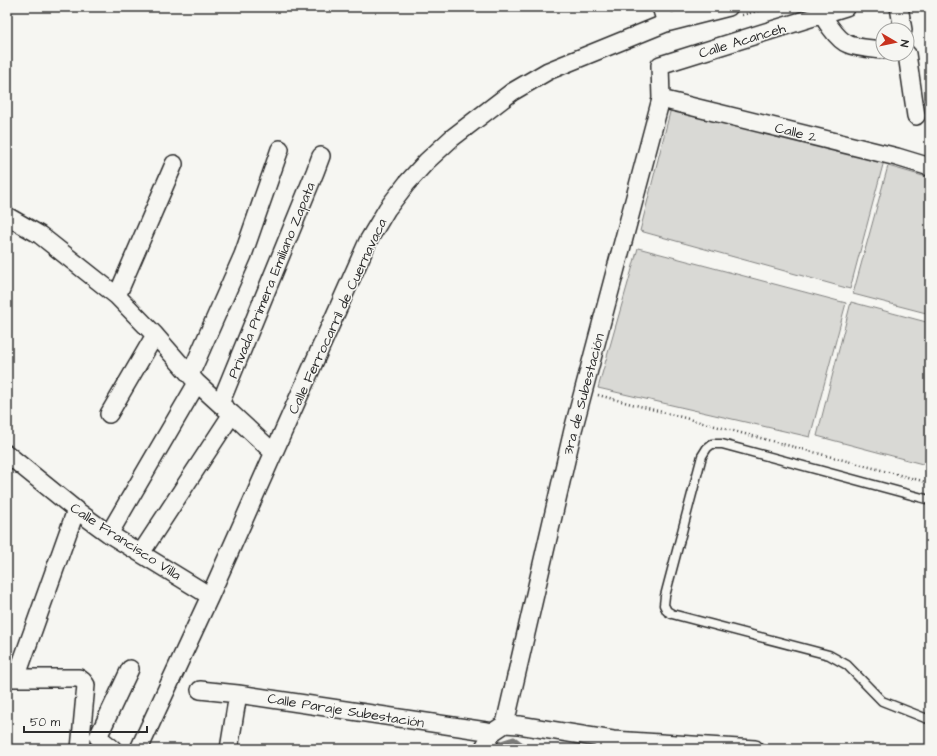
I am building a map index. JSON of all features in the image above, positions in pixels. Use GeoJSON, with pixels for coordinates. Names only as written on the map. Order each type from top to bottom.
{"type":"FeatureCollection","features":[{"type":"Feature","properties":{"kind":"street"},"geometry":{"type":"LineString","coordinates":[[660,7],[666,23]]}},
{"type":"Feature","properties":{"kind":"street","name":"Calle Acanceh"},"geometry":{"type":"LineString","coordinates":[[660,65],[821,11],[846,7]]}},
{"type":"Feature","properties":{"kind":"street"},"geometry":{"type":"LineString","coordinates":[[899,7],[902,22]]}},
{"type":"Feature","properties":{"kind":"street"},"geometry":{"type":"LineString","coordinates":[[821,11],[842,41],[849,45],[875,49]]}},
{"type":"Feature","properties":{"kind":"street","name":"Calle Ferrocarril de Cuernavaca"},"geometry":{"type":"LineString","coordinates":[[139,749],[210,596],[368,241],[386,209],[427,161],[452,138],[512,92],[548,71],[666,23],[732,12]]}},
{"type":"Feature","properties":{"kind":"street"},"geometry":{"type":"LineString","coordinates":[[908,62],[916,116]]}},
{"type":"Feature","properties":{"kind":"street","name":"3ra de Subestación"},"geometry":{"type":"LineString","coordinates":[[483,749],[499,728],[573,430],[662,99],[660,65]]}},
{"type":"Feature","properties":{"kind":"street","name":"Calle 2"},"geometry":{"type":"LineString","coordinates":[[662,99],[897,157],[930,167]]}},
{"type":"Feature","properties":{"kind":"street"},"geometry":{"type":"LineString","coordinates":[[109,534],[194,379],[243,255],[280,149]]}},
{"type":"Feature","properties":{"kind":"street","name":"Privada Primera Emiliano Zapata"},"geometry":{"type":"LineString","coordinates":[[141,552],[226,409],[321,156]]}},
{"type":"Feature","properties":{"kind":"street"},"geometry":{"type":"LineString","coordinates":[[117,296],[174,164]]}},
{"type":"Feature","properties":{"kind":"street"},"geometry":{"type":"LineString","coordinates":[[7,216],[40,235],[117,296],[155,335],[194,379],[274,453]]}},
{"type":"Feature","properties":{"kind":"street"},"geometry":{"type":"LineString","coordinates":[[108,414],[155,335]]}},
{"type":"Feature","properties":{"kind":"street","name":"Calle Francisco Villa"},"geometry":{"type":"LineString","coordinates":[[7,454],[76,510],[109,534],[141,552],[210,596]]}},
{"type":"Feature","properties":{"kind":"street"},"geometry":{"type":"LineString","coordinates":[[76,510],[12,678],[79,678],[83,681],[86,685],[80,749]]}},
{"type":"Feature","properties":{"kind":"street"},"geometry":{"type":"LineString","coordinates":[[113,749],[98,737],[130,669]]}},
{"type":"Feature","properties":{"kind":"street","name":"Calle Paraje Subestación"},"geometry":{"type":"LineString","coordinates":[[200,690],[499,728],[519,725],[612,744],[755,749]]}},
{"type":"Feature","properties":{"kind":"street"},"geometry":{"type":"LineString","coordinates":[[229,749],[238,694]]}},
{"type":"Feature","properties":{"kind":"lane"},"geometry":{"type":"LineString","coordinates":[[930,500],[722,444],[712,444],[707,448],[702,456],[665,596],[664,605],[666,611],[672,614],[829,655],[847,665],[882,701],[930,719]]}},
{"type":"Feature","properties":{"kind":"path"},"geometry":{"type":"LineString","coordinates":[[732,12],[773,7]]}},
{"type":"Feature","properties":{"kind":"path"},"geometry":{"type":"LineString","coordinates":[[584,391],[930,483]]}},
{"type":"Feature","properties":{"kind":"shaded area"},"geometry":{"type":"Polygon","coordinates":[[[672,104],[885,157],[850,289],[640,231],[672,104]]]}},
{"type":"Feature","properties":{"kind":"shaded area"},"geometry":{"type":"Polygon","coordinates":[[[888,166],[930,178],[930,314],[853,294],[888,166]]]}},
{"type":"Feature","properties":{"kind":"shaded area"},"geometry":{"type":"Polygon","coordinates":[[[638,248],[846,303],[810,437],[598,388],[638,248]]]}},
{"type":"Feature","properties":{"kind":"shaded area"},"geometry":{"type":"Polygon","coordinates":[[[851,302],[930,323],[930,466],[817,436],[851,302]]]}},
{"type":"Feature","properties":{"kind":"waterway"},"geometry":{"type":"LineString","coordinates":[[491,748],[492,746],[514,739],[528,749]]}}]}
